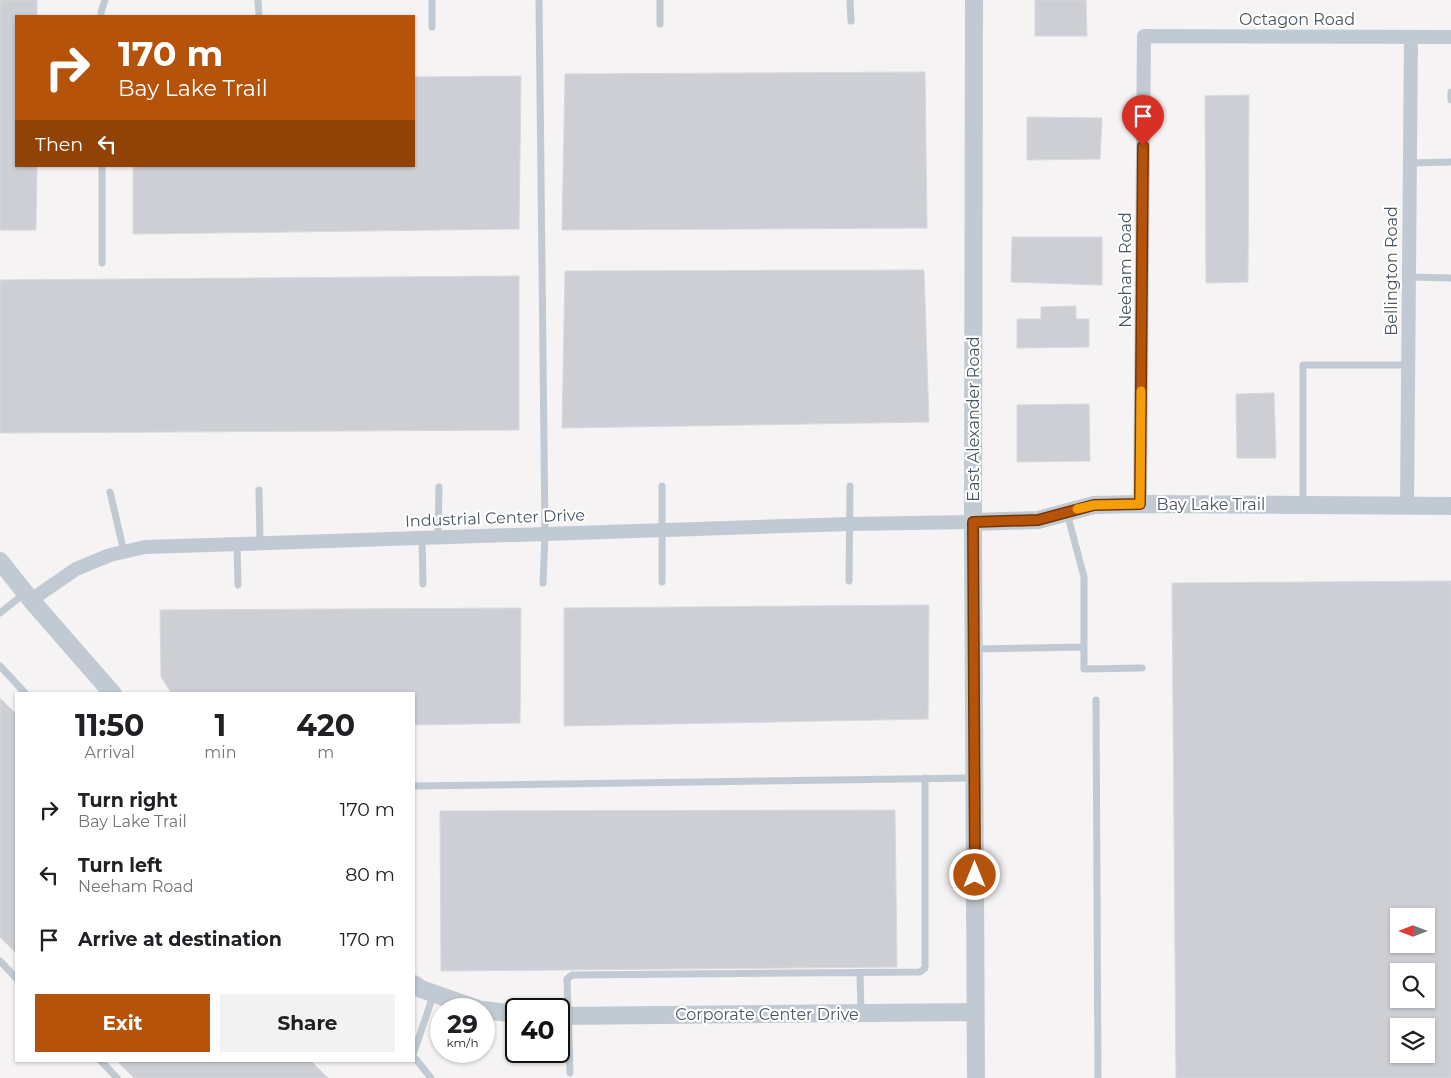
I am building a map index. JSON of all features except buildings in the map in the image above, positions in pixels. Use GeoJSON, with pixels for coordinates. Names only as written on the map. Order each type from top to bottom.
{"type":"FeatureCollection","features":[{"type":"Feature","properties":{"kind":"street","name":"East Alexander Road"},"geometry":{"type":"LineString","coordinates":[[974,0],[973,522],[976,1078]]}},
{"type":"Feature","properties":{"kind":"street","name":"Octagon Road"},"geometry":{"type":"LineString","coordinates":[[1144,36],[1451,36]]}},
{"type":"Feature","properties":{"kind":"street","name":"Neeham Road"},"geometry":{"type":"LineString","coordinates":[[1140,504],[1144,36]]}},
{"type":"Feature","properties":{"kind":"street","name":"Bellington Road"},"geometry":{"type":"LineString","coordinates":[[1407,506],[1410,36]]}},
{"type":"Feature","properties":{"kind":"street","name":"Bay Lake Trail"},"geometry":{"type":"LineString","coordinates":[[973,522],[1038,520],[1094,505],[1451,506]]}},
{"type":"Feature","properties":{"kind":"street","name":"Industrial Center Drive"},"geometry":{"type":"LineString","coordinates":[[28,596],[76,569],[110,555],[145,547],[850,524],[973,522]]}},
{"type":"Feature","properties":{"kind":"street"},"geometry":{"type":"LineString","coordinates":[[0,561],[111,692]]}},
{"type":"Feature","properties":{"kind":"street"},"geometry":{"type":"LineString","coordinates":[[415,984],[448,998]]}},
{"type":"Feature","properties":{"kind":"street","name":"Corporate Center Drive"},"geometry":{"type":"LineString","coordinates":[[570,1016],[976,1012]]}},
{"type":"Feature","properties":{"kind":"lane"},"geometry":{"type":"LineString","coordinates":[[101,15],[106,0]]}},
{"type":"Feature","properties":{"kind":"lane"},"geometry":{"type":"LineString","coordinates":[[258,0],[259,15]]}},
{"type":"Feature","properties":{"kind":"lane"},"geometry":{"type":"LineString","coordinates":[[432,0],[432,27]]}},
{"type":"Feature","properties":{"kind":"lane"},"geometry":{"type":"LineString","coordinates":[[539,0],[543,583]]}},
{"type":"Feature","properties":{"kind":"lane"},"geometry":{"type":"LineString","coordinates":[[660,0],[660,24]]}},
{"type":"Feature","properties":{"kind":"lane"},"geometry":{"type":"LineString","coordinates":[[850,0],[850,21]]}},
{"type":"Feature","properties":{"kind":"lane"},"geometry":{"type":"LineString","coordinates":[[1451,92],[1451,100]]}},
{"type":"Feature","properties":{"kind":"lane"},"geometry":{"type":"LineString","coordinates":[[1410,163],[1451,162]]}},
{"type":"Feature","properties":{"kind":"lane"},"geometry":{"type":"LineString","coordinates":[[102,167],[102,262]]}},
{"type":"Feature","properties":{"kind":"lane"},"geometry":{"type":"LineString","coordinates":[[1409,277],[1451,278]]}},
{"type":"Feature","properties":{"kind":"lane"},"geometry":{"type":"LineString","coordinates":[[1303,505],[1303,365],[1408,365]]}},
{"type":"Feature","properties":{"kind":"lane"},"geometry":{"type":"LineString","coordinates":[[662,486],[662,582]]}},
{"type":"Feature","properties":{"kind":"lane"},"geometry":{"type":"LineString","coordinates":[[849,581],[850,486]]}},
{"type":"Feature","properties":{"kind":"lane"},"geometry":{"type":"LineString","coordinates":[[438,538],[439,487]]}},
{"type":"Feature","properties":{"kind":"lane"},"geometry":{"type":"LineString","coordinates":[[259,490],[260,543]]}},
{"type":"Feature","properties":{"kind":"lane"},"geometry":{"type":"LineString","coordinates":[[110,492],[124,552]]}},
{"type":"Feature","properties":{"kind":"lane"},"geometry":{"type":"LineString","coordinates":[[1067,512],[1084,577],[1084,668],[1142,668]]}},
{"type":"Feature","properties":{"kind":"lane"},"geometry":{"type":"LineString","coordinates":[[422,538],[423,584]]}},
{"type":"Feature","properties":{"kind":"lane"},"geometry":{"type":"LineString","coordinates":[[237,544],[238,585]]}},
{"type":"Feature","properties":{"kind":"lane"},"geometry":{"type":"LineString","coordinates":[[0,613],[28,596]]}},
{"type":"Feature","properties":{"kind":"lane"},"geometry":{"type":"LineString","coordinates":[[974,649],[1084,647]]}},
{"type":"Feature","properties":{"kind":"lane"},"geometry":{"type":"LineString","coordinates":[[0,666],[24,692]]}},
{"type":"Feature","properties":{"kind":"lane"},"geometry":{"type":"LineString","coordinates":[[1096,700],[1098,1078]]}},
{"type":"Feature","properties":{"kind":"lane"},"geometry":{"type":"LineString","coordinates":[[565,998],[567,979],[572,975],[920,972],[925,968],[925,778]]}},
{"type":"Feature","properties":{"kind":"lane"},"geometry":{"type":"LineString","coordinates":[[415,786],[975,778]]}},
{"type":"Feature","properties":{"kind":"lane"},"geometry":{"type":"LineString","coordinates":[[0,961],[15,977]]}},
{"type":"Feature","properties":{"kind":"lane"},"geometry":{"type":"LineString","coordinates":[[860,973],[862,1013]]}},
{"type":"Feature","properties":{"kind":"lane"},"geometry":{"type":"LineString","coordinates":[[415,1049],[434,993]]}},
{"type":"Feature","properties":{"kind":"lane"},"geometry":{"type":"LineString","coordinates":[[415,1058],[431,1078]]}},
{"type":"Feature","properties":{"kind":"lane"},"geometry":{"type":"LineString","coordinates":[[102,1062],[117,1078]]}},
{"type":"Feature","properties":{"kind":"lane"},"geometry":{"type":"LineString","coordinates":[[569,1063],[570,1073]]}},
{"type":"Feature","properties":{"kind":"slow traffic"},"geometry":{"type":"LineString","coordinates":[[1077,509],[1094,505],[1140,504],[1141,391]]}},
{"type":"Feature","properties":{"kind":"route"},"geometry":{"type":"LineString","coordinates":[[975,875],[973,522],[1038,520],[1094,505],[1140,504],[1143,146]]}}]}
